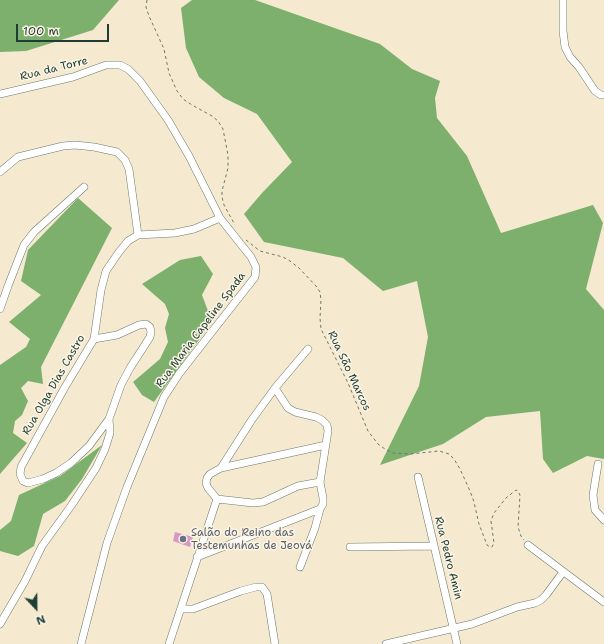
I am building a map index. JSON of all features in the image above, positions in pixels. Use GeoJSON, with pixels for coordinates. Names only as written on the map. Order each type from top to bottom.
{"type":"FeatureCollection","features":[{"type":"Feature","properties":{"kind":"street"},"geometry":{"type":"LineString","coordinates":[[563,0],[563,31],[565,47],[570,57],[580,67],[595,91],[601,95],[604,95]]}},
{"type":"Feature","properties":{"kind":"street","name":"Rua da Torre"},"geometry":{"type":"LineString","coordinates":[[0,94],[74,77],[114,64]]}},
{"type":"Feature","properties":{"kind":"street","name":"Rua Maria Capeline Spada"},"geometry":{"type":"LineString","coordinates":[[81,644],[107,543],[164,397],[179,374],[255,277],[256,267],[254,262],[220,218],[190,156],[168,120],[140,81],[128,69],[114,64]]}},
{"type":"Feature","properties":{"kind":"street"},"geometry":{"type":"LineString","coordinates":[[0,172],[18,157],[63,146],[94,147],[117,152],[125,160],[130,169],[138,235],[175,233],[194,229],[220,218]]}},
{"type":"Feature","properties":{"kind":"street"},"geometry":{"type":"LineString","coordinates":[[0,310],[24,245],[34,232],[84,187]]}},
{"type":"Feature","properties":{"kind":"street","name":"Rua Olga Dias Castro"},"geometry":{"type":"LineString","coordinates":[[109,419],[96,437],[71,463],[56,473],[43,479],[28,483],[23,480],[20,474],[21,467],[94,339],[101,290],[106,271],[128,240],[138,235]]}},
{"type":"Feature","properties":{"kind":"street"},"geometry":{"type":"LineString","coordinates":[[0,624],[25,581],[42,546],[96,468],[105,449],[110,433],[109,419],[121,385],[150,337],[151,332],[150,327],[146,324],[139,325],[117,334],[94,339]]}},
{"type":"Feature","properties":{"kind":"street"},"geometry":{"type":"LineString","coordinates":[[221,468],[251,421],[275,388],[308,349]]}},
{"type":"Feature","properties":{"kind":"street"},"geometry":{"type":"LineString","coordinates":[[275,388],[285,404],[292,410],[302,415],[316,417],[322,420],[327,425],[328,431],[320,482],[324,498],[323,504],[300,567]]}},
{"type":"Feature","properties":{"kind":"street"},"geometry":{"type":"LineString","coordinates":[[320,482],[298,486],[263,502],[217,499],[206,483],[210,474],[221,468],[313,447],[326,446]]}},
{"type":"Feature","properties":{"kind":"street"},"geometry":{"type":"LineString","coordinates":[[598,464],[593,495],[595,510],[604,520]]}},
{"type":"Feature","properties":{"kind":"street","name":"Rua Pedro Amin"},"geometry":{"type":"LineString","coordinates":[[418,477],[457,644]]}},
{"type":"Feature","properties":{"kind":"street"},"geometry":{"type":"LineString","coordinates":[[169,644],[217,499]]}},
{"type":"Feature","properties":{"kind":"street"},"geometry":{"type":"LineString","coordinates":[[198,557],[320,509]]}},
{"type":"Feature","properties":{"kind":"street"},"geometry":{"type":"LineString","coordinates":[[528,545],[604,602]]}},
{"type":"Feature","properties":{"kind":"street"},"geometry":{"type":"LineString","coordinates":[[350,547],[434,546]]}},
{"type":"Feature","properties":{"kind":"street"},"geometry":{"type":"LineString","coordinates":[[386,644],[483,621],[518,607],[535,603],[546,595],[563,572]]}},
{"type":"Feature","properties":{"kind":"street"},"geometry":{"type":"LineString","coordinates":[[181,609],[193,609],[251,588],[262,587],[267,594],[274,644]]}},
{"type":"Feature","properties":{"kind":"path"},"geometry":{"type":"LineString","coordinates":[[147,0],[146,7],[162,44],[169,72],[177,92],[192,106],[212,116],[218,121],[223,129],[228,155],[228,168],[222,191],[222,198],[224,205],[236,226]]}},
{"type":"Feature","properties":{"kind":"path","name":"Rua São Marcos"},"geometry":{"type":"LineString","coordinates":[[246,239],[260,250],[283,257],[290,261],[299,268],[320,292],[321,329],[348,383],[368,431],[378,444],[393,453],[410,454],[439,451],[449,454],[457,464],[470,491],[479,524],[487,545],[490,547],[492,547],[494,543],[492,520],[494,513],[506,498],[516,490],[518,491],[520,495],[520,506],[518,527],[521,536],[528,545]]}},
{"type":"Feature","properties":{"kind":"green space"},"geometry":{"type":"Polygon","coordinates":[[[0,0],[119,0],[93,30],[26,51],[0,52],[0,0]]]}},
{"type":"Feature","properties":{"kind":"green space"},"geometry":{"type":"Polygon","coordinates":[[[192,0],[255,0],[380,44],[412,69],[440,81],[435,98],[437,118],[467,156],[501,233],[593,205],[603,223],[586,289],[604,310],[604,459],[587,456],[553,473],[543,459],[540,411],[486,417],[443,444],[380,465],[419,386],[428,337],[417,281],[383,291],[343,258],[264,242],[244,214],[292,162],[257,114],[224,98],[199,77],[186,48],[181,8],[192,0]]]}},
{"type":"Feature","properties":{"kind":"green space"},"geometry":{"type":"Polygon","coordinates":[[[78,198],[112,228],[41,367],[43,384],[28,381],[21,388],[28,401],[22,415],[15,421],[13,433],[27,443],[0,474],[0,365],[26,347],[30,339],[9,322],[41,295],[21,281],[28,250],[78,198]]]}},
{"type":"Feature","properties":{"kind":"green space"},"geometry":{"type":"Polygon","coordinates":[[[201,256],[213,274],[202,295],[208,311],[206,330],[154,402],[142,395],[133,382],[160,359],[168,342],[165,328],[169,314],[165,304],[142,284],[180,260],[201,256]]]}},
{"type":"Feature","properties":{"kind":"green space"},"geometry":{"type":"Polygon","coordinates":[[[102,445],[82,479],[65,501],[43,514],[34,546],[18,556],[0,551],[0,530],[11,521],[19,495],[60,476],[102,445]]]}},
{"type":"Feature","properties":{"kind":"building","name":"Salão do Reino das Testemunhas de Jeová"},"geometry":{"type":"Polygon","coordinates":[[[175,532],[193,537],[190,547],[173,541],[175,532]]]}},
{"type":"Feature","properties":{"kind":"place","name":"Salão do Reino das Testemunhas de Jeová"},"geometry":{"type":"Point","coordinates":[183,539]}}]}
